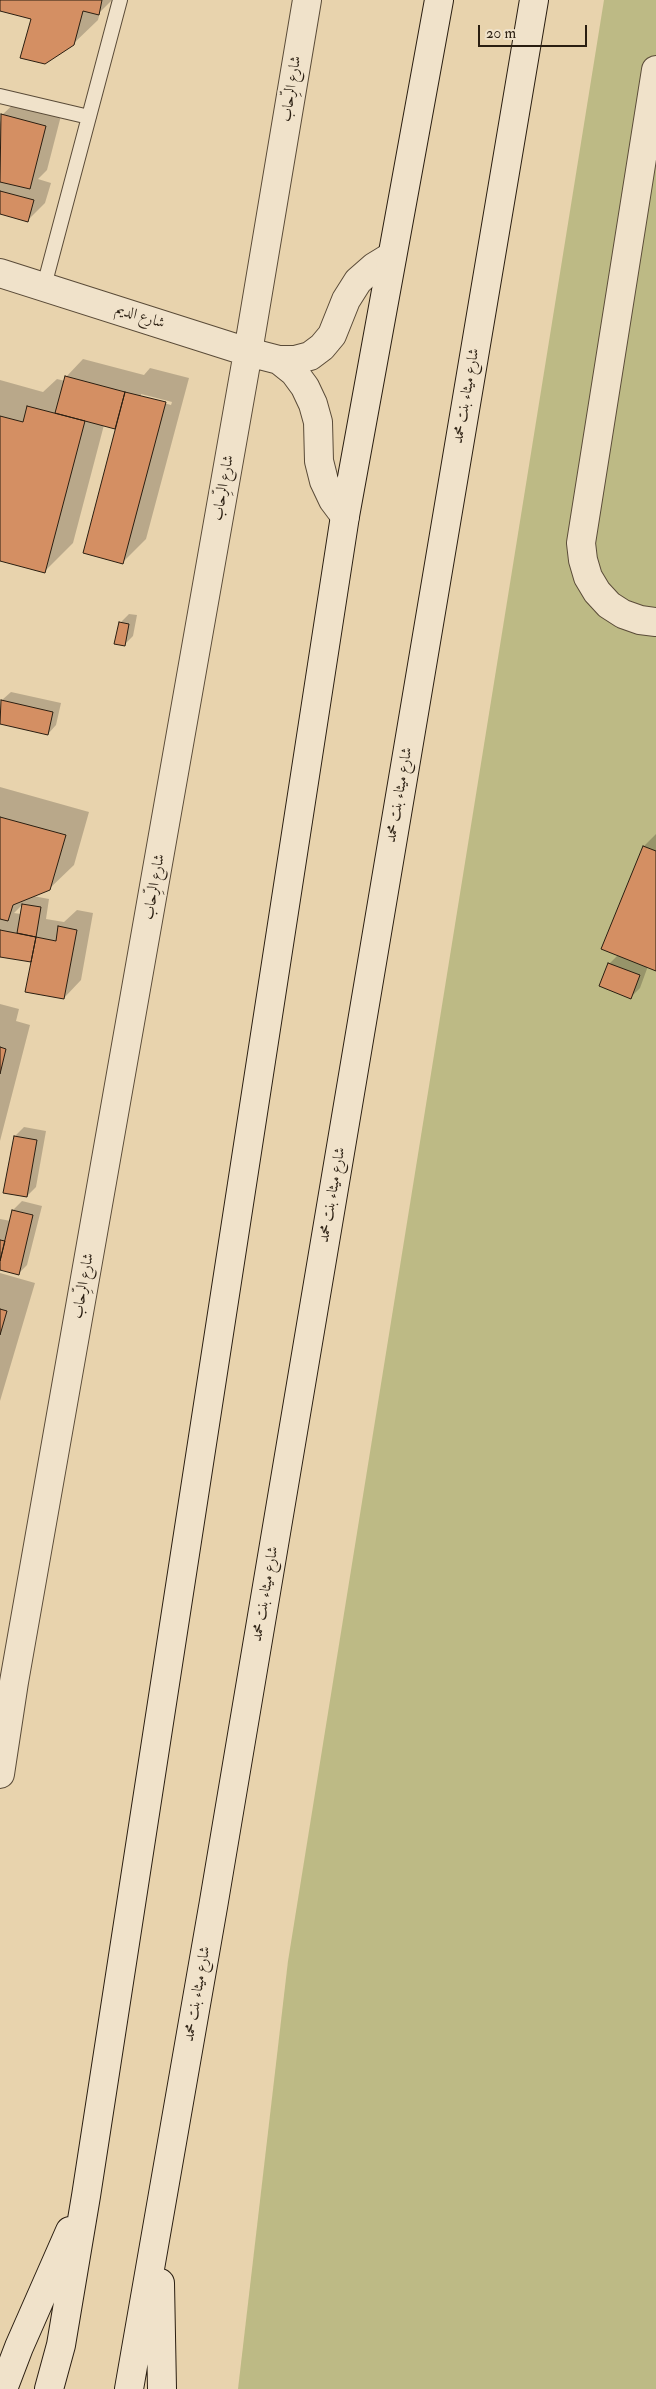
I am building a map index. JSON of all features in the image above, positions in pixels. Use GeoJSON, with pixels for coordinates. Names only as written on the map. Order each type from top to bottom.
{"type":"FeatureCollection","features":[{"type":"Feature","properties":{"kind":"main road","name":"شارع الرِّحاب"},"geometry":{"type":"LineString","coordinates":[[0,1774],[14,1682],[248,352],[307,0]]}},
{"type":"Feature","properties":{"kind":"main road"},"geometry":{"type":"LineString","coordinates":[[49,2389],[61,2345],[86,2196],[345,516],[439,0]]}},
{"type":"Feature","properties":{"kind":"main road","name":"شارع ميثاء بنت محمد"},"geometry":{"type":"LineString","coordinates":[[129,2389],[160,2221],[534,0]]}},
{"type":"Feature","properties":{"kind":"main road"},"geometry":{"type":"LineString","coordinates":[[656,70],[581,543],[588,577],[597,592],[609,605],[623,614],[640,620],[656,622]]}},
{"type":"Feature","properties":{"kind":"main road","name":"شارع الديم"},"geometry":{"type":"LineString","coordinates":[[0,273],[248,352],[279,360],[302,358],[322,347],[332,335],[346,300],[358,282],[374,267],[392,256]]}},
{"type":"Feature","properties":{"kind":"main road","name":"شارع الديم"},"geometry":{"type":"LineString","coordinates":[[279,360],[294,372],[305,387],[313,404],[318,422],[320,461],[324,481],[333,500],[345,516]]}},
{"type":"Feature","properties":{"kind":"main road"},"geometry":{"type":"LineString","coordinates":[[3,2389],[19,2347],[86,2196]]}},
{"type":"Feature","properties":{"kind":"main road"},"geometry":{"type":"LineString","coordinates":[[160,2221],[162,2389]]}},
{"type":"Feature","properties":{"kind":"lane"},"geometry":{"type":"LineString","coordinates":[[44,286],[120,0]]}},
{"type":"Feature","properties":{"kind":"lane"},"geometry":{"type":"LineString","coordinates":[[0,96],[89,117]]}},
{"type":"Feature","properties":{"kind":"shaded area"},"geometry":{"type":"Polygon","coordinates":[[[604,0],[656,0],[656,2389],[238,2389],[288,1961],[604,0]]]}},
{"type":"Feature","properties":{"kind":"building"},"geometry":{"type":"Polygon","coordinates":[[[0,0],[102,0],[99,15],[83,11],[74,45],[45,64],[20,58],[31,19],[0,11],[0,0]]]}},
{"type":"Feature","properties":{"kind":"building"},"geometry":{"type":"Polygon","coordinates":[[[1,114],[46,126],[30,189],[0,182],[1,114]]]}},
{"type":"Feature","properties":{"kind":"building"},"geometry":{"type":"Polygon","coordinates":[[[0,191],[34,200],[28,222],[0,214],[0,191]]]}},
{"type":"Feature","properties":{"kind":"building"},"geometry":{"type":"Polygon","coordinates":[[[65,376],[125,392],[115,429],[55,413],[65,376]]]}},
{"type":"Feature","properties":{"kind":"building"},"geometry":{"type":"Polygon","coordinates":[[[125,392],[166,402],[123,564],[83,553],[125,392]]]}},
{"type":"Feature","properties":{"kind":"building"},"geometry":{"type":"Polygon","coordinates":[[[27,406],[85,421],[45,573],[0,561],[0,416],[23,422],[27,406]]]}},
{"type":"Feature","properties":{"kind":"building"},"geometry":{"type":"Polygon","coordinates":[[[119,622],[129,624],[125,646],[114,644],[119,622]]]}},
{"type":"Feature","properties":{"kind":"building"},"geometry":{"type":"Polygon","coordinates":[[[1,700],[53,712],[48,735],[0,724],[1,700]]]}},
{"type":"Feature","properties":{"kind":"building"},"geometry":{"type":"Polygon","coordinates":[[[0,817],[66,835],[50,890],[13,905],[8,921],[0,919],[0,817]]]}},
{"type":"Feature","properties":{"kind":"building"},"geometry":{"type":"Polygon","coordinates":[[[643,846],[656,851],[656,971],[601,949],[643,846]]]}},
{"type":"Feature","properties":{"kind":"building"},"geometry":{"type":"Polygon","coordinates":[[[22,904],[41,907],[36,937],[17,933],[22,904]]]}},
{"type":"Feature","properties":{"kind":"building"},"geometry":{"type":"Polygon","coordinates":[[[58,926],[77,930],[64,999],[25,992],[36,937],[56,941],[58,926]]]}},
{"type":"Feature","properties":{"kind":"building"},"geometry":{"type":"Polygon","coordinates":[[[0,930],[36,937],[31,962],[0,957],[0,930]]]}},
{"type":"Feature","properties":{"kind":"building"},"geometry":{"type":"Polygon","coordinates":[[[608,963],[640,975],[631,999],[599,986],[608,963]]]}},
{"type":"Feature","properties":{"kind":"building"},"geometry":{"type":"Polygon","coordinates":[[[0,1047],[6,1049],[0,1074],[0,1047]]]}},
{"type":"Feature","properties":{"kind":"building"},"geometry":{"type":"Polygon","coordinates":[[[14,1136],[37,1140],[27,1197],[3,1193],[14,1136]]]}},
{"type":"Feature","properties":{"kind":"building"},"geometry":{"type":"Polygon","coordinates":[[[12,1210],[33,1215],[19,1275],[0,1270],[0,1261],[12,1210]]]}},
{"type":"Feature","properties":{"kind":"building"},"geometry":{"type":"Polygon","coordinates":[[[0,1240],[5,1241],[0,1261],[0,1240]]]}},
{"type":"Feature","properties":{"kind":"building"},"geometry":{"type":"Polygon","coordinates":[[[0,1309],[7,1311],[0,1335],[0,1309]]]}}]}
